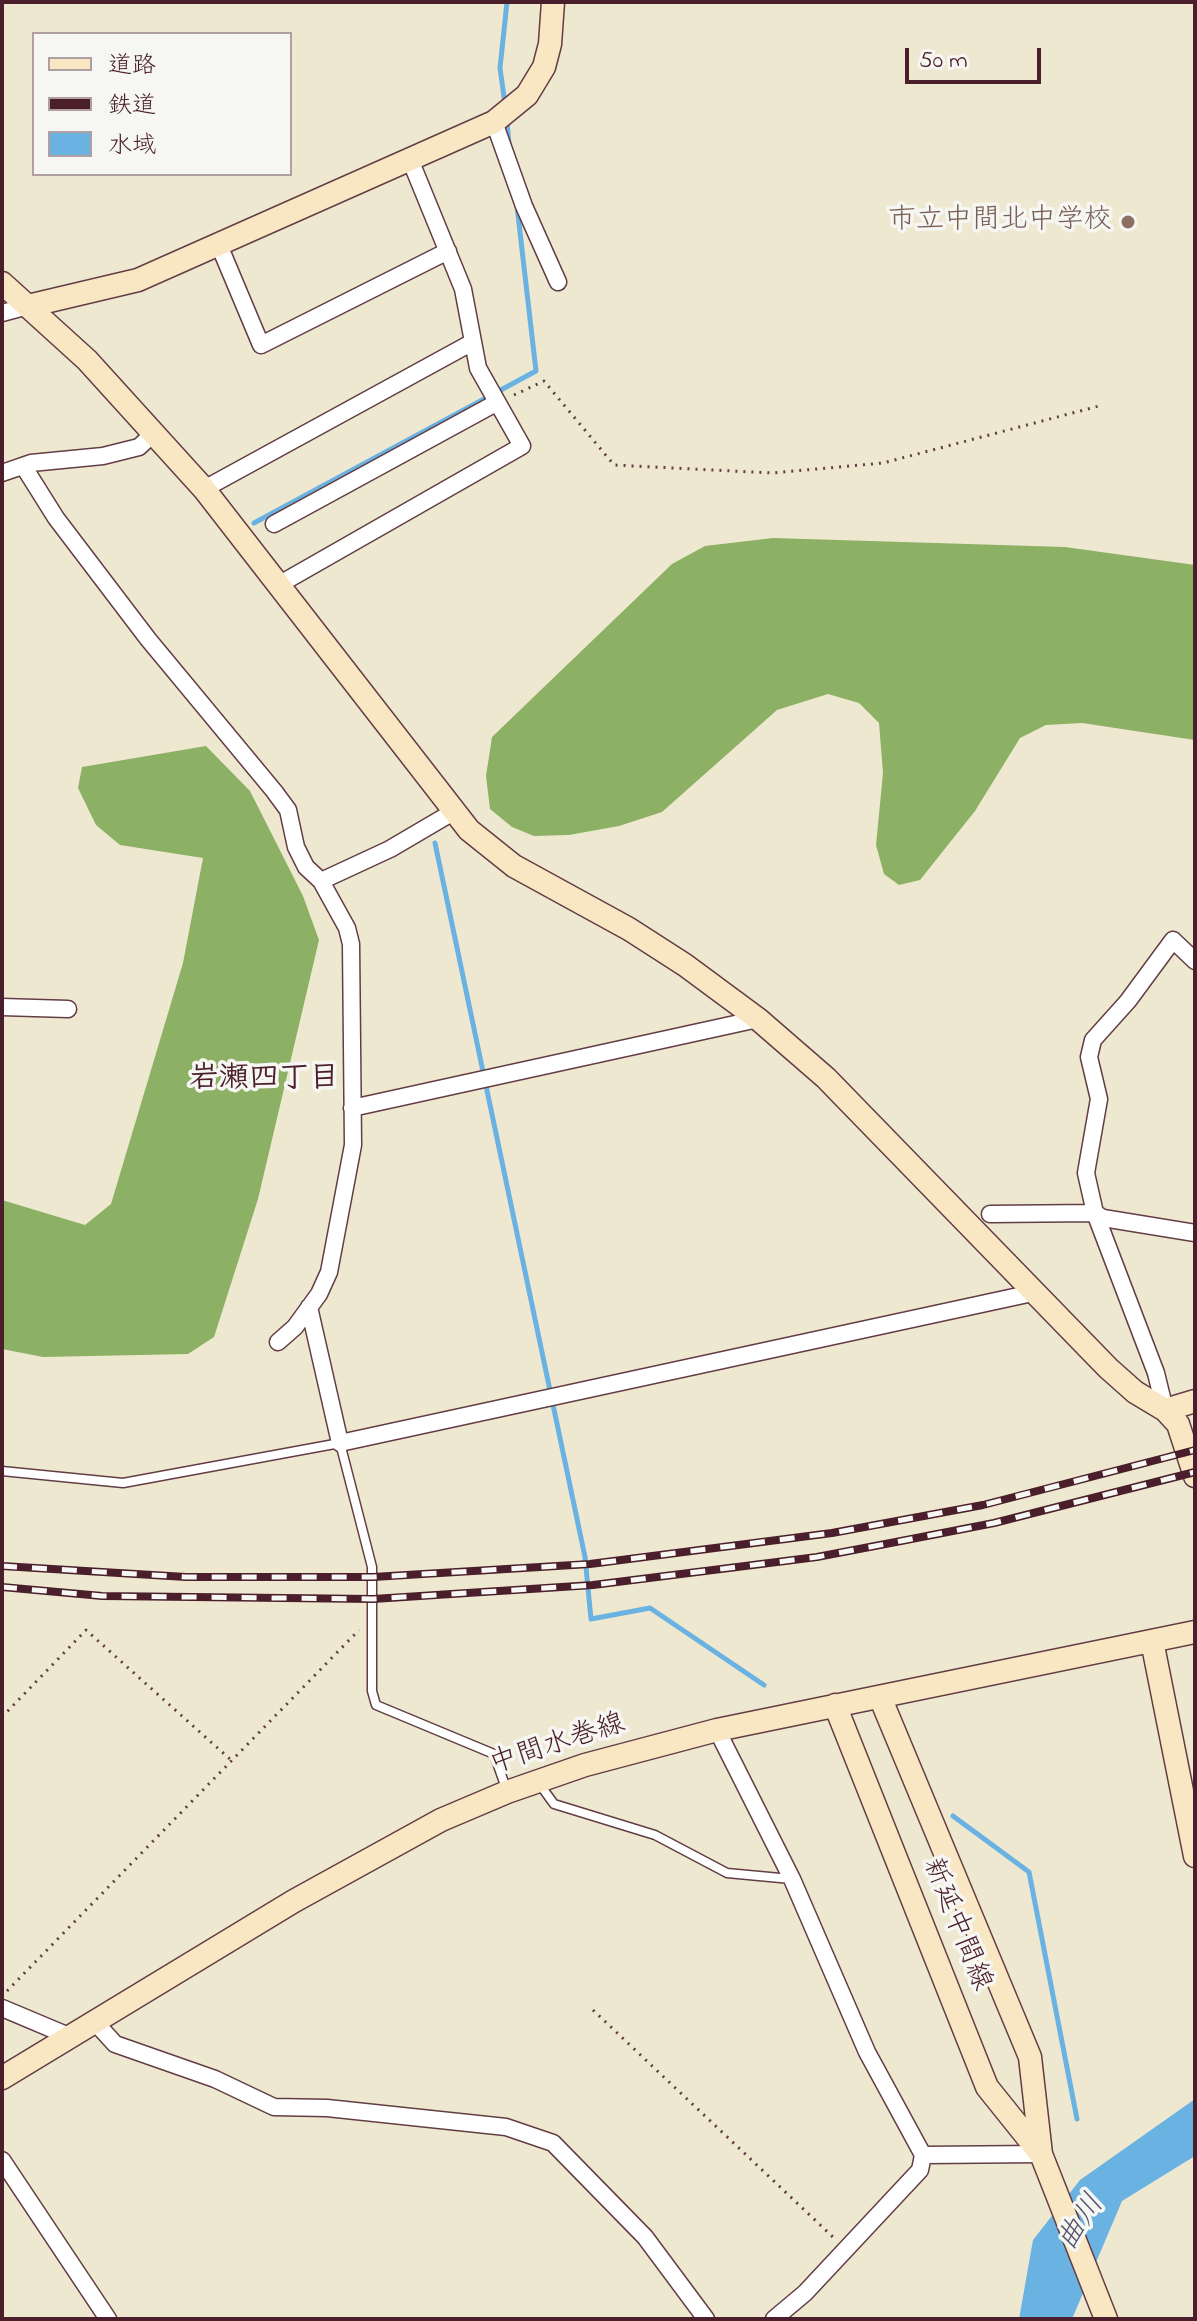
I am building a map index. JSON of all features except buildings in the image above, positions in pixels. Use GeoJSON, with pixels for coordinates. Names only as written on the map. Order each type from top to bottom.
{"type":"FeatureCollection","features":[{"type":"Feature","properties":{"kind":"street"},"geometry":{"type":"LineString","coordinates":[[2,313],[138,280],[409,157],[494,122],[527,95],[544,67],[550,44],[553,2]]}},
{"type":"Feature","properties":{"kind":"street"},"geometry":{"type":"LineString","coordinates":[[494,122],[524,206],[558,282]]}},
{"type":"Feature","properties":{"kind":"street"},"geometry":{"type":"LineString","coordinates":[[280,584],[522,446],[478,368],[463,289],[409,157]]}},
{"type":"Feature","properties":{"kind":"street"},"geometry":{"type":"LineString","coordinates":[[219,245],[261,345],[448,251]]}},
{"type":"Feature","properties":{"kind":"street"},"geometry":{"type":"LineString","coordinates":[[2,283],[87,360],[204,489],[469,830],[514,866],[629,929],[758,1019],[826,1078],[1108,1368],[1135,1392],[1165,1410],[1178,1424],[1195,1476]]}},
{"type":"Feature","properties":{"kind":"street"},"geometry":{"type":"LineString","coordinates":[[204,489],[471,343]]}},
{"type":"Feature","properties":{"kind":"street"},"geometry":{"type":"LineString","coordinates":[[274,524],[496,403]]}},
{"type":"Feature","properties":{"kind":"street"},"geometry":{"type":"LineString","coordinates":[[2,473],[52,459],[103,456],[139,447],[154,433]]}},
{"type":"Feature","properties":{"kind":"street"},"geometry":{"type":"LineString","coordinates":[[24,467],[56,518],[148,639],[288,810],[296,847],[306,867],[321,881],[347,928],[351,944],[353,1145],[329,1272],[295,1327],[278,1342]]}},
{"type":"Feature","properties":{"kind":"street"},"geometry":{"type":"LineString","coordinates":[[321,881],[390,849],[453,812]]}},
{"type":"Feature","properties":{"kind":"street"},"geometry":{"type":"LineString","coordinates":[[1165,1410],[1156,1373],[1095,1213],[1086,1173],[1099,1099],[1089,1057],[1093,1040],[1128,1001],[1173,940],[1195,961]]}},
{"type":"Feature","properties":{"kind":"street"},"geometry":{"type":"LineString","coordinates":[[2,1007],[68,1009]]}},
{"type":"Feature","properties":{"kind":"street"},"geometry":{"type":"LineString","coordinates":[[352,1108],[758,1019]]}},
{"type":"Feature","properties":{"kind":"street"},"geometry":{"type":"LineString","coordinates":[[990,1214],[1095,1213],[1103,1218],[1195,1233]]}},
{"type":"Feature","properties":{"kind":"street"},"geometry":{"type":"LineString","coordinates":[[309,1307],[340,1443],[1037,1292]]}},
{"type":"Feature","properties":{"kind":"street"},"geometry":{"type":"LineString","coordinates":[[1165,1410],[1195,1401]]}},
{"type":"Feature","properties":{"kind":"street","name":"中間水巻線"},"geometry":{"type":"LineString","coordinates":[[2,2078],[294,1901],[441,1820],[507,1792],[585,1765],[717,1730],[1195,1632]]}},
{"type":"Feature","properties":{"kind":"street"},"geometry":{"type":"LineString","coordinates":[[1152,1641],[1195,1856]]}},
{"type":"Feature","properties":{"kind":"street","name":"新延中間線"},"geometry":{"type":"LineString","coordinates":[[880,1697],[1030,2057],[1041,2154],[1106,2319]]}},
{"type":"Feature","properties":{"kind":"street","name":"新延中間線"},"geometry":{"type":"LineString","coordinates":[[835,1705],[987,2087],[1041,2154]]}},
{"type":"Feature","properties":{"kind":"street"},"geometry":{"type":"LineString","coordinates":[[717,1730],[792,1879],[867,2052],[923,2155],[920,2170],[846,2249],[774,2319]]}},
{"type":"Feature","properties":{"kind":"street"},"geometry":{"type":"LineString","coordinates":[[2,2008],[71,2037]]}},
{"type":"Feature","properties":{"kind":"street"},"geometry":{"type":"LineString","coordinates":[[95,2022],[115,2044],[215,2079],[274,2107],[327,2108],[506,2127],[553,2143],[645,2237],[706,2319]]}},
{"type":"Feature","properties":{"kind":"street"},"geometry":{"type":"LineString","coordinates":[[923,2155],[1041,2154]]}},
{"type":"Feature","properties":{"kind":"street"},"geometry":{"type":"LineString","coordinates":[[2,2160],[108,2319]]}},
{"type":"Feature","properties":{"kind":"lane"},"geometry":{"type":"LineString","coordinates":[[2,1471],[123,1483],[340,1443],[372,1567],[372,1691],[376,1705],[494,1754],[507,1792]]}},
{"type":"Feature","properties":{"kind":"lane"},"geometry":{"type":"LineString","coordinates":[[538,1782],[554,1804],[655,1835],[727,1873],[792,1879]]}},
{"type":"Feature","properties":{"kind":"path"},"geometry":{"type":"LineString","coordinates":[[496,403],[544,381],[614,465],[772,473],[883,463],[1099,406]]}},
{"type":"Feature","properties":{"kind":"path"},"geometry":{"type":"LineString","coordinates":[[2,1997],[355,1631],[373,1627]]}},
{"type":"Feature","properties":{"kind":"path"},"geometry":{"type":"LineString","coordinates":[[2,1717],[86,1630],[231,1760]]}},
{"type":"Feature","properties":{"kind":"path"},"geometry":{"type":"LineString","coordinates":[[593,2010],[846,2249]]}},
{"type":"Feature","properties":{"kind":"green space"},"geometry":{"type":"Polygon","coordinates":[[[773,538],[1065,547],[1195,565],[1195,740],[1082,723],[1046,725],[1020,738],[975,811],[920,880],[899,885],[884,874],[876,845],[883,773],[879,723],[859,703],[828,694],[777,710],[662,812],[619,826],[569,835],[534,836],[512,827],[490,809],[486,776],[492,737],[672,564],[705,546],[773,538]]]}},
{"type":"Feature","properties":{"kind":"green space"},"geometry":{"type":"Polygon","coordinates":[[[206,746],[250,791],[303,896],[319,940],[258,1199],[214,1337],[188,1354],[43,1357],[2,1349],[2,1200],[85,1225],[111,1204],[183,963],[203,858],[120,845],[96,825],[78,788],[82,767],[206,746]]]}},
{"type":"Feature","properties":{"kind":"water","name":"曲川"},"geometry":{"type":"Polygon","coordinates":[[[1195,2099],[1195,2156],[1122,2201],[1072,2319],[1019,2319],[1033,2240],[1080,2180],[1195,2099]]]}},
{"type":"Feature","properties":{"kind":"waterway"},"geometry":{"type":"LineString","coordinates":[[505,104],[500,68],[507,2]]}},
{"type":"Feature","properties":{"kind":"waterway"},"geometry":{"type":"LineString","coordinates":[[507,122],[509,144]]}},
{"type":"Feature","properties":{"kind":"waterway"},"geometry":{"type":"LineString","coordinates":[[254,523],[536,371],[517,206]]}},
{"type":"Feature","properties":{"kind":"waterway"},"geometry":{"type":"LineString","coordinates":[[435,843],[585,1557],[591,1619],[650,1608],[764,1685]]}},
{"type":"Feature","properties":{"kind":"waterway"},"geometry":{"type":"LineString","coordinates":[[953,1816],[1029,1872],[1077,2119]]}},
{"type":"Feature","properties":{"kind":"railway"},"geometry":{"type":"LineString","coordinates":[[2,1566],[186,1577],[373,1577],[590,1564],[832,1533],[983,1505],[1195,1450]]}},
{"type":"Feature","properties":{"kind":"railway"},"geometry":{"type":"LineString","coordinates":[[2,1587],[102,1596],[373,1599],[593,1585],[817,1557],[994,1523],[1195,1472]]}},
{"type":"Feature","properties":{"kind":"place","name":"市立中間北中学校"},"geometry":{"type":"Point","coordinates":[1128,222]}},
{"type":"Feature","properties":{"kind":"district","name":"岩瀬四丁目"},"geometry":{"type":"Point","coordinates":[264,1081]}}]}
